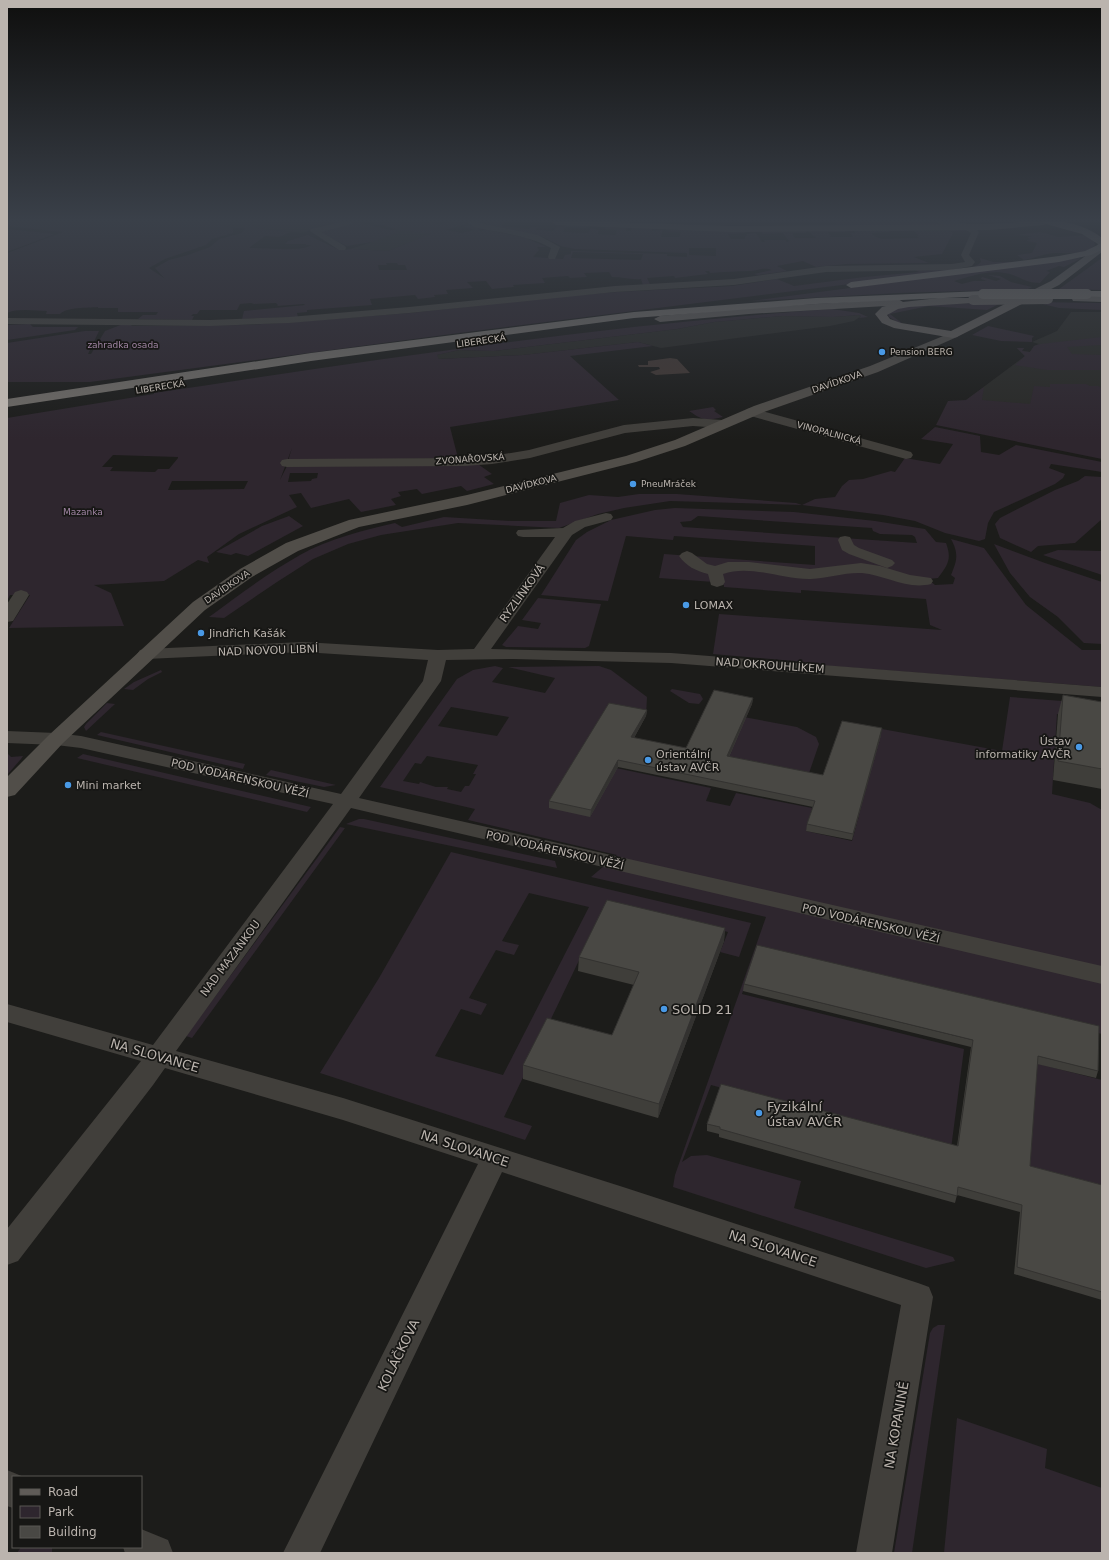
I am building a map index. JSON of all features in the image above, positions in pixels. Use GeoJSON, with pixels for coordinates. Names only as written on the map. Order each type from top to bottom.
{"type":"FeatureCollection","features":[{"type":"Feature","properties":{"kind":"highway"},"geometry":{"type":"LineString","coordinates":[[634,315],[780,295]]}},
{"type":"Feature","properties":{"kind":"highway","name":"LIBERECKÁ"},"geometry":{"type":"LineString","coordinates":[[7,403],[319,356],[634,315],[809,301],[963,295]]}},
{"type":"Feature","properties":{"kind":"highway","name":"LIBERECKÁ"},"geometry":{"type":"LineString","coordinates":[[7,411],[327,362],[545,332],[660,319]]}},
{"type":"Feature","properties":{"kind":"main road","name":"DAVÍDKOVA"},"geometry":{"type":"LineString","coordinates":[[953,335],[1032,295]]}},
{"type":"Feature","properties":{"kind":"main road","name":"LIBERECKÁ"},"geometry":{"type":"LineString","coordinates":[[660,319],[833,305],[973,300],[1102,299]]}},
{"type":"Feature","properties":{"kind":"main road"},"geometry":{"type":"LineString","coordinates":[[953,335],[898,326],[882,318],[881,313],[891,308],[905,305],[973,300]]}},
{"type":"Feature","properties":{"kind":"main road"},"geometry":{"type":"LineString","coordinates":[[898,326],[931,329],[970,326]]}},
{"type":"Feature","properties":{"kind":"street"},"geometry":{"type":"LineString","coordinates":[[7,321],[210,323],[289,320],[409,310],[558,295]]}},
{"type":"Feature","properties":{"kind":"street","name":"DAVÍDKOVA"},"geometry":{"type":"LineString","coordinates":[[7,790],[56,739],[199,606],[246,573],[292,547],[355,523],[467,500],[631,459],[680,443],[751,412],[874,369],[953,335]]}},
{"type":"Feature","properties":{"kind":"street","name":"VINOPALNICKÁ"},"geometry":{"type":"LineString","coordinates":[[751,412],[906,455]]}},
{"type":"Feature","properties":{"kind":"street","name":"ZVONAŘOVSKÁ"},"geometry":{"type":"LineString","coordinates":[[287,463],[464,462],[492,460],[530,454],[624,429],[693,422],[722,424]]}},
{"type":"Feature","properties":{"kind":"street","name":"RYZLINKOVÁ"},"geometry":{"type":"LineString","coordinates":[[479,654],[567,532],[580,524],[606,517]]}},
{"type":"Feature","properties":{"kind":"street","name":"RYZLINKOVÁ"},"geometry":{"type":"LineString","coordinates":[[524,533],[545,534],[567,532]]}},
{"type":"Feature","properties":{"kind":"street"},"geometry":{"type":"LineString","coordinates":[[845,540],[847,547],[854,551],[892,565],[889,574]]}},
{"type":"Feature","properties":{"kind":"street"},"geometry":{"type":"LineString","coordinates":[[687,556],[702,568],[717,577],[728,567],[749,567],[810,574],[861,568],[909,580],[925,581]]}},
{"type":"Feature","properties":{"kind":"street"},"geometry":{"type":"LineString","coordinates":[[7,617],[21,595]]}},
{"type":"Feature","properties":{"kind":"street","name":"NAD NOVOU LIBNÍ"},"geometry":{"type":"LineString","coordinates":[[146,654],[303,647],[438,655]]}},
{"type":"Feature","properties":{"kind":"street","name":"NAD OKROUHLÍKEM"},"geometry":{"type":"LineString","coordinates":[[438,655],[479,654],[671,658],[1102,692]]}},
{"type":"Feature","properties":{"kind":"street","name":"NAD MAZANKOU"},"geometry":{"type":"LineString","coordinates":[[7,1252],[144,1078],[158,1056],[346,801],[432,681],[438,655]]}},
{"type":"Feature","properties":{"kind":"street","name":"POD VODÁRENSKOU VĚŽÍ"},"geometry":{"type":"LineString","coordinates":[[7,738],[56,739],[81,742],[346,801],[1102,975]]}},
{"type":"Feature","properties":{"kind":"street","name":"NA SLOVANCE"},"geometry":{"type":"LineString","coordinates":[[7,1013],[343,1109],[918,1296]]}},
{"type":"Feature","properties":{"kind":"street","name":"KOLÁČKOVA"},"geometry":{"type":"LineString","coordinates":[[301,1553],[495,1158]]}},
{"type":"Feature","properties":{"kind":"street","name":"NA KOPANINĚ"},"geometry":{"type":"LineString","coordinates":[[874,1553],[918,1296]]}},
{"type":"Feature","properties":{"kind":"street"},"geometry":{"type":"LineString","coordinates":[[142,1547],[156,1553]]}},
{"type":"Feature","properties":{"kind":"shaded area"},"geometry":{"type":"Polygon","coordinates":[[[1071,312],[1102,312],[1102,424],[966,400],[1025,356],[1017,348],[1024,348],[1022,351],[1030,352],[1034,346],[1039,344],[1032,342],[1057,331],[1071,312]]]}},
{"type":"Feature","properties":{"kind":"shaded area"},"geometry":{"type":"Polygon","coordinates":[[[782,316],[833,317],[861,316],[854,321],[830,326],[661,348],[638,342],[523,355],[439,359],[436,355],[459,350],[494,351],[677,329],[714,322],[782,316]]]}},
{"type":"Feature","properties":{"kind":"shaded area"},"geometry":{"type":"Polygon","coordinates":[[[670,358],[677,359],[690,373],[656,375],[650,372],[660,369],[659,367],[639,367],[638,365],[648,365],[648,361],[670,358]]]}},
{"type":"Feature","properties":{"kind":"green space"},"geometry":{"type":"Polygon","coordinates":[[[7,295],[437,295],[434,295],[435,297],[418,299],[415,295],[370,299],[372,305],[307,310],[307,312],[297,313],[298,317],[242,319],[244,311],[305,305],[304,304],[277,306],[278,305],[276,303],[240,304],[237,310],[200,310],[197,314],[193,314],[191,316],[194,316],[192,320],[138,319],[143,315],[156,315],[158,312],[118,312],[118,308],[98,307],[72,309],[60,314],[46,314],[47,311],[27,310],[11,311],[7,313],[7,295]]]}},
{"type":"Feature","properties":{"kind":"green space","name":"zahradka osada"},"geometry":{"type":"Polygon","coordinates":[[[583,295],[764,295],[459,333],[90,382],[7,382],[7,343],[85,331],[99,331],[88,354],[91,354],[105,331],[123,324],[133,324],[131,326],[246,325],[281,323],[410,313],[583,295]]]}},
{"type":"Feature","properties":{"kind":"green space"},"geometry":{"type":"Polygon","coordinates":[[[798,295],[866,295],[751,301],[798,295]]]}},
{"type":"Feature","properties":{"kind":"green space"},"geometry":{"type":"Polygon","coordinates":[[[1034,302],[1102,303],[1102,310],[1059,308],[1034,302]]]}},
{"type":"Feature","properties":{"kind":"green space"},"geometry":{"type":"Polygon","coordinates":[[[958,303],[999,304],[987,310],[929,306],[890,314],[903,324],[921,328],[900,324],[889,317],[888,314],[895,310],[923,305],[958,303]]]}},
{"type":"Feature","properties":{"kind":"green space","name":"Mazanka"},"geometry":{"type":"Polygon","coordinates":[[[832,309],[859,313],[868,317],[859,318],[861,316],[859,315],[833,317],[782,316],[714,322],[677,329],[494,351],[459,350],[437,355],[439,359],[523,355],[638,342],[653,346],[570,356],[619,400],[450,427],[458,458],[288,461],[292,448],[280,480],[287,466],[475,462],[492,474],[484,477],[494,484],[467,491],[461,486],[422,494],[417,489],[398,492],[401,496],[391,499],[396,505],[361,512],[349,499],[311,508],[301,493],[289,495],[297,507],[239,534],[207,557],[209,563],[198,560],[164,581],[94,585],[111,593],[124,626],[9,628],[30,595],[10,595],[7,601],[7,418],[154,393],[492,344],[662,324],[832,309]],[[113,455],[102,467],[113,467],[110,471],[155,472],[158,469],[169,469],[178,458],[178,457],[113,455]],[[290,473],[288,482],[311,481],[312,479],[317,478],[318,473],[290,473]],[[172,481],[168,490],[244,489],[248,481],[172,481]]]}},
{"type":"Feature","properties":{"kind":"green space"},"geometry":{"type":"Polygon","coordinates":[[[30,324],[33,327],[78,327],[75,330],[7,340],[7,325],[30,324]]]}},
{"type":"Feature","properties":{"kind":"green space"},"geometry":{"type":"Polygon","coordinates":[[[988,326],[1034,336],[1032,338],[1032,342],[1001,341],[972,335],[988,326]]]}},
{"type":"Feature","properties":{"kind":"green space"},"geometry":{"type":"Polygon","coordinates":[[[1102,337],[1102,345],[1067,347],[1072,354],[1102,355],[1102,370],[1047,370],[1015,365],[1025,356],[1017,348],[1024,348],[1022,351],[1030,352],[1034,346],[1040,344],[1102,337]]]}},
{"type":"Feature","properties":{"kind":"green space"},"geometry":{"type":"Polygon","coordinates":[[[1050,384],[1086,384],[1102,388],[1102,459],[936,425],[948,401],[966,400],[984,387],[982,400],[1030,404],[1034,386],[1050,387],[1050,384]]]}},
{"type":"Feature","properties":{"kind":"green space"},"geometry":{"type":"Polygon","coordinates":[[[713,407],[716,410],[714,411],[723,417],[705,419],[698,417],[689,411],[713,407]]]}},
{"type":"Feature","properties":{"kind":"green space"},"geometry":{"type":"Polygon","coordinates":[[[935,427],[980,436],[981,452],[999,455],[1016,445],[1102,462],[1102,472],[1051,464],[1049,468],[1065,474],[1063,478],[1055,484],[994,512],[988,523],[985,539],[979,541],[945,533],[915,521],[883,515],[802,505],[815,499],[835,497],[842,486],[849,480],[863,479],[891,471],[895,472],[905,458],[940,464],[953,444],[921,439],[935,427]]]}},
{"type":"Feature","properties":{"kind":"green space"},"geometry":{"type":"Polygon","coordinates":[[[1085,476],[1102,477],[1102,519],[1075,543],[1038,546],[1031,552],[1000,538],[995,524],[1000,518],[1055,490],[1078,481],[1085,476]]]}},
{"type":"Feature","properties":{"kind":"green space"},"geometry":{"type":"Polygon","coordinates":[[[639,494],[677,494],[796,503],[802,505],[670,501],[624,508],[598,514],[559,528],[458,523],[381,535],[348,544],[313,559],[224,618],[209,617],[265,577],[311,549],[346,536],[395,523],[402,527],[444,517],[512,521],[556,521],[560,503],[589,495],[618,497],[639,494]]]}},
{"type":"Feature","properties":{"kind":"green space"},"geometry":{"type":"Polygon","coordinates":[[[675,508],[794,512],[875,521],[925,529],[936,542],[946,543],[949,553],[947,565],[938,578],[928,579],[935,585],[953,584],[955,578],[951,575],[956,561],[956,553],[951,539],[984,548],[1026,605],[1082,650],[1102,650],[1102,687],[805,664],[805,662],[713,654],[719,614],[942,630],[930,625],[926,599],[801,590],[801,593],[724,587],[724,585],[714,584],[714,582],[659,578],[664,554],[815,565],[815,546],[674,536],[673,540],[626,536],[608,601],[541,595],[576,540],[587,532],[611,520],[655,510],[675,508]],[[698,516],[691,521],[680,522],[683,527],[917,543],[915,537],[912,535],[880,534],[873,531],[872,528],[698,516]]]}},
{"type":"Feature","properties":{"kind":"green space"},"geometry":{"type":"Polygon","coordinates":[[[289,516],[303,526],[248,556],[236,553],[231,555],[216,552],[262,526],[289,516]]]}},
{"type":"Feature","properties":{"kind":"green space"},"geometry":{"type":"Polygon","coordinates":[[[994,544],[1102,582],[1102,644],[1084,643],[1058,617],[1030,597],[1010,573],[994,544]]]}},
{"type":"Feature","properties":{"kind":"green space"},"geometry":{"type":"Polygon","coordinates":[[[1058,550],[1102,551],[1102,575],[1043,555],[1058,550]]]}},
{"type":"Feature","properties":{"kind":"green space"},"geometry":{"type":"Polygon","coordinates":[[[538,598],[601,604],[589,646],[585,648],[506,647],[502,645],[518,626],[538,629],[541,623],[522,620],[538,598]]]}},
{"type":"Feature","properties":{"kind":"green space"},"geometry":{"type":"Polygon","coordinates":[[[495,666],[503,668],[492,682],[545,693],[555,678],[508,667],[599,666],[611,670],[647,697],[646,716],[607,708],[549,806],[589,814],[616,768],[711,788],[706,801],[730,806],[736,793],[812,808],[806,831],[852,841],[882,729],[1002,751],[1010,697],[1102,704],[1102,721],[1057,714],[1052,794],[1090,803],[1102,810],[1102,1034],[1011,1012],[743,991],[742,994],[964,1049],[951,1149],[711,1085],[682,1162],[691,1156],[707,1155],[801,1181],[794,1208],[953,1257],[955,1261],[926,1268],[673,1187],[675,1175],[766,917],[591,877],[617,855],[468,820],[475,809],[380,787],[457,679],[473,670],[495,666]],[[451,707],[438,726],[497,736],[509,717],[451,707]],[[427,756],[421,764],[415,763],[403,781],[419,784],[420,782],[436,787],[448,787],[447,789],[461,792],[465,786],[469,786],[476,774],[473,774],[478,765],[427,756]]]}},
{"type":"Feature","properties":{"kind":"green space"},"geometry":{"type":"Polygon","coordinates":[[[161,670],[162,672],[148,679],[133,690],[124,689],[134,682],[161,670]]]}},
{"type":"Feature","properties":{"kind":"green space"},"geometry":{"type":"Polygon","coordinates":[[[672,689],[700,694],[703,699],[699,704],[689,703],[670,691],[672,689]]]}},
{"type":"Feature","properties":{"kind":"green space"},"geometry":{"type":"Polygon","coordinates":[[[107,703],[115,704],[86,731],[84,727],[86,724],[107,703]]]}},
{"type":"Feature","properties":{"kind":"green space"},"geometry":{"type":"Polygon","coordinates":[[[706,710],[797,727],[816,737],[819,744],[807,779],[726,763],[706,710]]]}},
{"type":"Feature","properties":{"kind":"green space"},"geometry":{"type":"Polygon","coordinates":[[[101,732],[245,764],[243,769],[97,735],[101,732]]]}},
{"type":"Feature","properties":{"kind":"green space"},"geometry":{"type":"Polygon","coordinates":[[[7,753],[11,757],[23,756],[7,775],[7,753]]]}},
{"type":"Feature","properties":{"kind":"green space"},"geometry":{"type":"Polygon","coordinates":[[[83,754],[311,807],[307,812],[77,758],[83,754]]]}},
{"type":"Feature","properties":{"kind":"green space"},"geometry":{"type":"Polygon","coordinates":[[[271,770],[336,785],[324,787],[266,775],[271,770]]]}},
{"type":"Feature","properties":{"kind":"green space"},"geometry":{"type":"Polygon","coordinates":[[[359,819],[555,861],[557,868],[346,824],[359,819]]]}},
{"type":"Feature","properties":{"kind":"green space"},"geometry":{"type":"Polygon","coordinates":[[[340,827],[345,828],[192,1038],[186,1036],[340,827]]]}},
{"type":"Feature","properties":{"kind":"green space"},"geometry":{"type":"Polygon","coordinates":[[[451,852],[751,923],[739,957],[720,952],[728,932],[607,902],[504,1117],[532,1126],[525,1140],[320,1073],[379,978],[451,852]],[[529,893],[502,941],[519,945],[514,955],[496,950],[469,998],[487,1004],[481,1015],[461,1009],[435,1056],[503,1075],[589,907],[529,893]]]}},
{"type":"Feature","properties":{"kind":"green space"},"geometry":{"type":"Polygon","coordinates":[[[1035,1063],[1102,1080],[1102,1193],[1027,1173],[1035,1063]]]}},
{"type":"Feature","properties":{"kind":"green space"},"geometry":{"type":"Polygon","coordinates":[[[938,1325],[945,1325],[912,1553],[894,1553],[930,1333],[933,1328],[938,1325]]]}},
{"type":"Feature","properties":{"kind":"green space"},"geometry":{"type":"Polygon","coordinates":[[[957,1418],[1047,1449],[1045,1468],[1102,1488],[1102,1553],[944,1553],[957,1418]]]}},
{"type":"Feature","properties":{"kind":"green space"},"geometry":{"type":"Polygon","coordinates":[[[20,1548],[52,1548],[52,1553],[17,1553],[20,1548]]]}},
{"type":"Feature","properties":{"kind":"building"},"geometry":{"type":"Polygon","coordinates":[[[714,690],[753,698],[727,756],[823,775],[842,721],[882,728],[853,834],[807,824],[815,801],[618,760],[591,810],[549,801],[609,703],[647,710],[631,737],[686,748],[714,690]]]}},
{"type":"Feature","properties":{"kind":"building","name":"Ústav informatiky AVČR"},"geometry":{"type":"Polygon","coordinates":[[[1063,695],[1102,702],[1102,769],[1058,761],[1063,695]]]}},
{"type":"Feature","properties":{"kind":"building","name":"SOLID 21"},"geometry":{"type":"Polygon","coordinates":[[[607,900],[725,928],[659,1104],[523,1065],[547,1018],[612,1035],[639,972],[579,957],[607,900]]]}},
{"type":"Feature","properties":{"kind":"building","name":"Fyzikální ústav AVČR"},"geometry":{"type":"Polygon","coordinates":[[[757,945],[1099,1026],[1098,1071],[1038,1056],[1030,1166],[1102,1185],[1102,1292],[1017,1267],[1022,1205],[958,1187],[957,1196],[720,1129],[720,1127],[707,1124],[721,1084],[958,1146],[973,1040],[744,984],[757,945]]]}},
{"type":"Feature","properties":{"kind":"place","name":"Pension BERG"},"geometry":{"type":"Point","coordinates":[882,352]}},
{"type":"Feature","properties":{"kind":"place","name":"PneuMráček"},"geometry":{"type":"Point","coordinates":[633,484]}},
{"type":"Feature","properties":{"kind":"place","name":"LOMAX"},"geometry":{"type":"Point","coordinates":[686,605]}},
{"type":"Feature","properties":{"kind":"place","name":"Jindřich Kašák"},"geometry":{"type":"Point","coordinates":[201,633]}},
{"type":"Feature","properties":{"kind":"place","name":"Ústav informatiky AVČR"},"geometry":{"type":"Point","coordinates":[1079,747]}},
{"type":"Feature","properties":{"kind":"place","name":"Orientální ústav AVČR"},"geometry":{"type":"Point","coordinates":[648,760]}},
{"type":"Feature","properties":{"kind":"place","name":"Mini market"},"geometry":{"type":"Point","coordinates":[68,785]}},
{"type":"Feature","properties":{"kind":"place","name":"SOLID 21"},"geometry":{"type":"Point","coordinates":[664,1009]}},
{"type":"Feature","properties":{"kind":"place","name":"Fyzikální ústav AVČR"},"geometry":{"type":"Point","coordinates":[759,1113]}}]}
